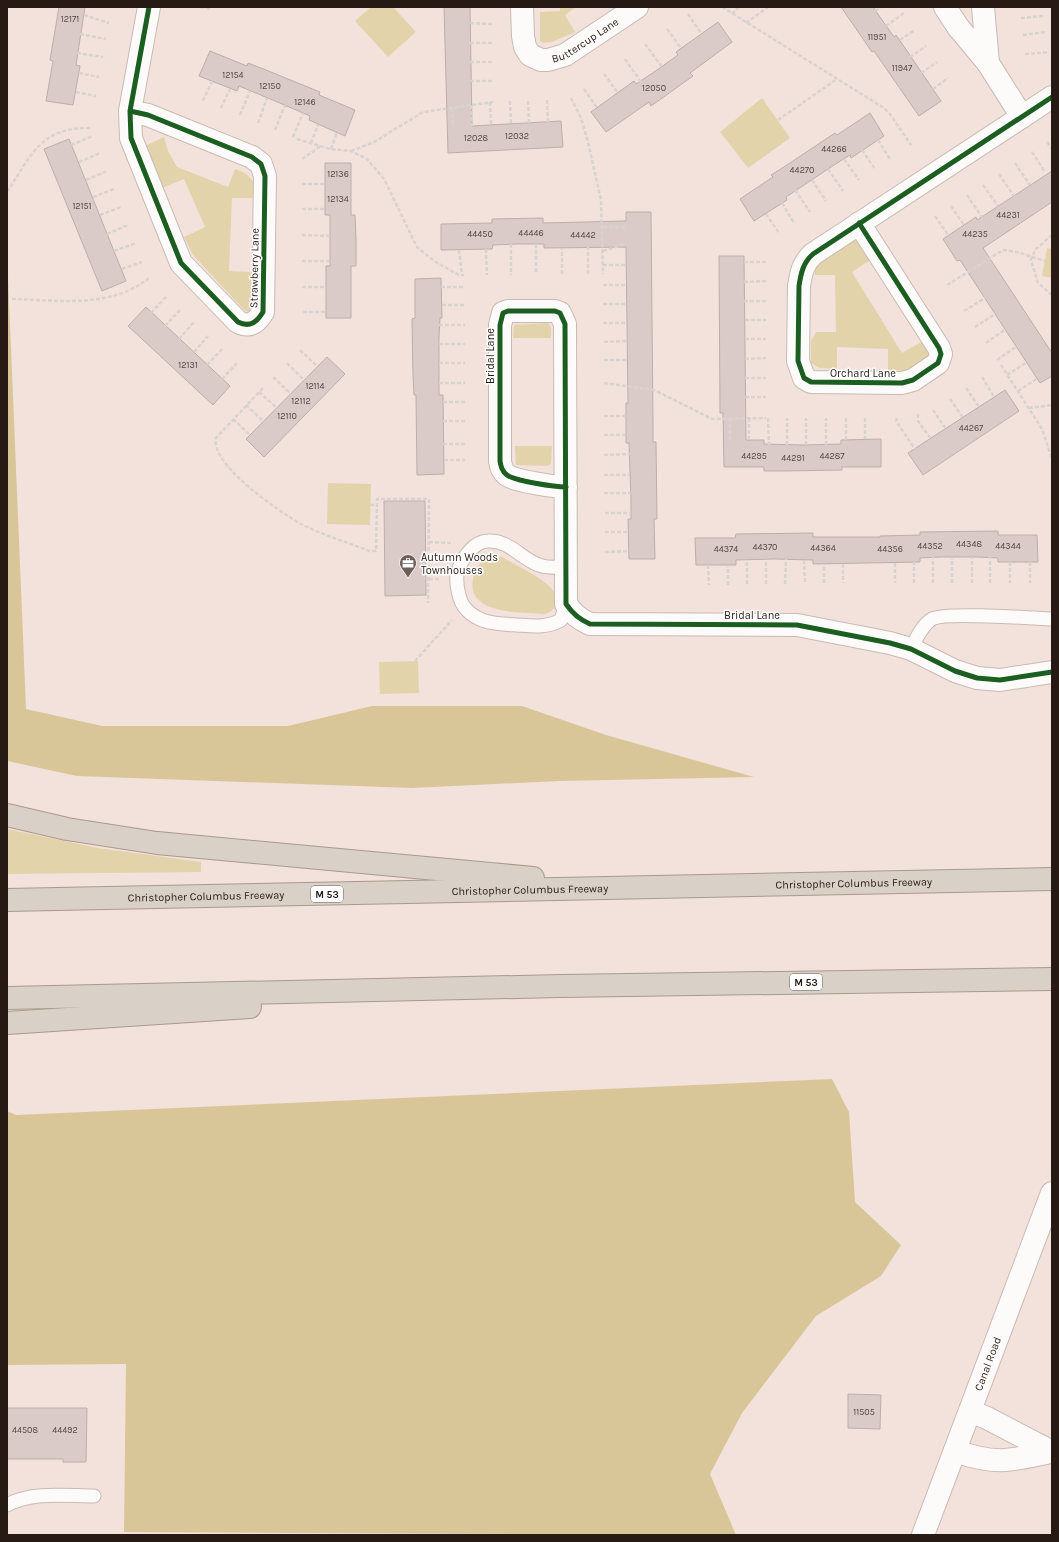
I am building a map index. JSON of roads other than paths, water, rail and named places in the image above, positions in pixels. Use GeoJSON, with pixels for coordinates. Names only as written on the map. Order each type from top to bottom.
{"type":"FeatureCollection","features":[{"type":"Feature","properties":{"kind":"highway"},"geometry":{"type":"LineString","coordinates":[[7,815],[66,829],[157,843],[646,888]]}},
{"type":"Feature","properties":{"kind":"highway","name":"Christopher Columbus Freeway"},"geometry":{"type":"LineString","coordinates":[[7,900],[1052,879]]}},
{"type":"Feature","properties":{"kind":"highway","name":"M 53"},"geometry":{"type":"LineString","coordinates":[[7,998],[561,986],[1052,979]]}},
{"type":"Feature","properties":{"kind":"highway"},"geometry":{"type":"LineString","coordinates":[[7,1023],[561,986]]}},
{"type":"Feature","properties":{"kind":"street","name":"Strawberry Lane"},"geometry":{"type":"LineString","coordinates":[[130,112],[148,115],[252,157],[261,164],[265,176],[263,312],[259,319],[252,324],[244,325],[238,322],[182,263],[131,138],[130,112],[148,7]]}},
{"type":"Feature","properties":{"kind":"street","name":"Buttercup Lane"},"geometry":{"type":"LineString","coordinates":[[522,7],[525,47],[530,55],[541,60],[548,60],[565,55],[637,7]]}},
{"type":"Feature","properties":{"kind":"street"},"geometry":{"type":"LineString","coordinates":[[945,7],[958,27],[988,63],[1022,117]]}},
{"type":"Feature","properties":{"kind":"street"},"geometry":{"type":"LineString","coordinates":[[984,12],[988,63]]}},
{"type":"Feature","properties":{"kind":"street","name":"Orchard Lane"},"geometry":{"type":"LineString","coordinates":[[860,223],[939,348],[941,359],[938,363],[913,380],[902,383],[811,382],[804,378],[798,361],[800,275],[804,264],[812,254],[1052,97]]}},
{"type":"Feature","properties":{"kind":"street","name":"Bridal Lane"},"geometry":{"type":"LineString","coordinates":[[566,488],[552,487],[508,476],[502,470],[500,461],[500,325],[503,313],[508,311],[550,310],[560,313],[563,318],[566,488],[566,604]]}},
{"type":"Feature","properties":{"kind":"street"},"geometry":{"type":"LineString","coordinates":[[566,604],[579,620],[590,624]]}},
{"type":"Feature","properties":{"kind":"street","name":"Bridal Lane"},"geometry":{"type":"LineString","coordinates":[[590,624],[797,625],[890,643],[911,649],[955,671],[977,678],[1000,680],[1052,672]]}},
{"type":"Feature","properties":{"kind":"street","name":"Canal Road"},"geometry":{"type":"LineString","coordinates":[[923,1535],[1052,1193]]}},
{"type":"Feature","properties":{"kind":"street"},"geometry":{"type":"LineString","coordinates":[[970,1411],[987,1418],[1051,1452]]}},
{"type":"Feature","properties":{"kind":"street"},"geometry":{"type":"LineString","coordinates":[[955,1451],[974,1458],[1008,1461],[1051,1452]]}},
{"type":"Feature","properties":{"kind":"lane"},"geometry":{"type":"LineString","coordinates":[[958,27],[967,30],[974,30],[980,25],[984,12]]}},
{"type":"Feature","properties":{"kind":"lane"},"geometry":{"type":"LineString","coordinates":[[566,567],[542,566],[509,545],[498,541],[486,541],[475,545],[465,556],[457,575],[459,596],[466,609],[480,619],[496,624],[546,626],[590,624]]}},
{"type":"Feature","properties":{"kind":"lane"},"geometry":{"type":"LineString","coordinates":[[546,626],[561,620],[566,604]]}},
{"type":"Feature","properties":{"kind":"lane"},"geometry":{"type":"LineString","coordinates":[[911,649],[922,628],[934,618],[951,616],[1052,619]]}},
{"type":"Feature","properties":{"kind":"lane"},"geometry":{"type":"LineString","coordinates":[[7,1505],[29,1496],[94,1496]]}},
{"type":"Feature","properties":{"kind":"place","name":"Autumn Woods Townhouses"},"geometry":{"type":"Point","coordinates":[408,578]}}]}
